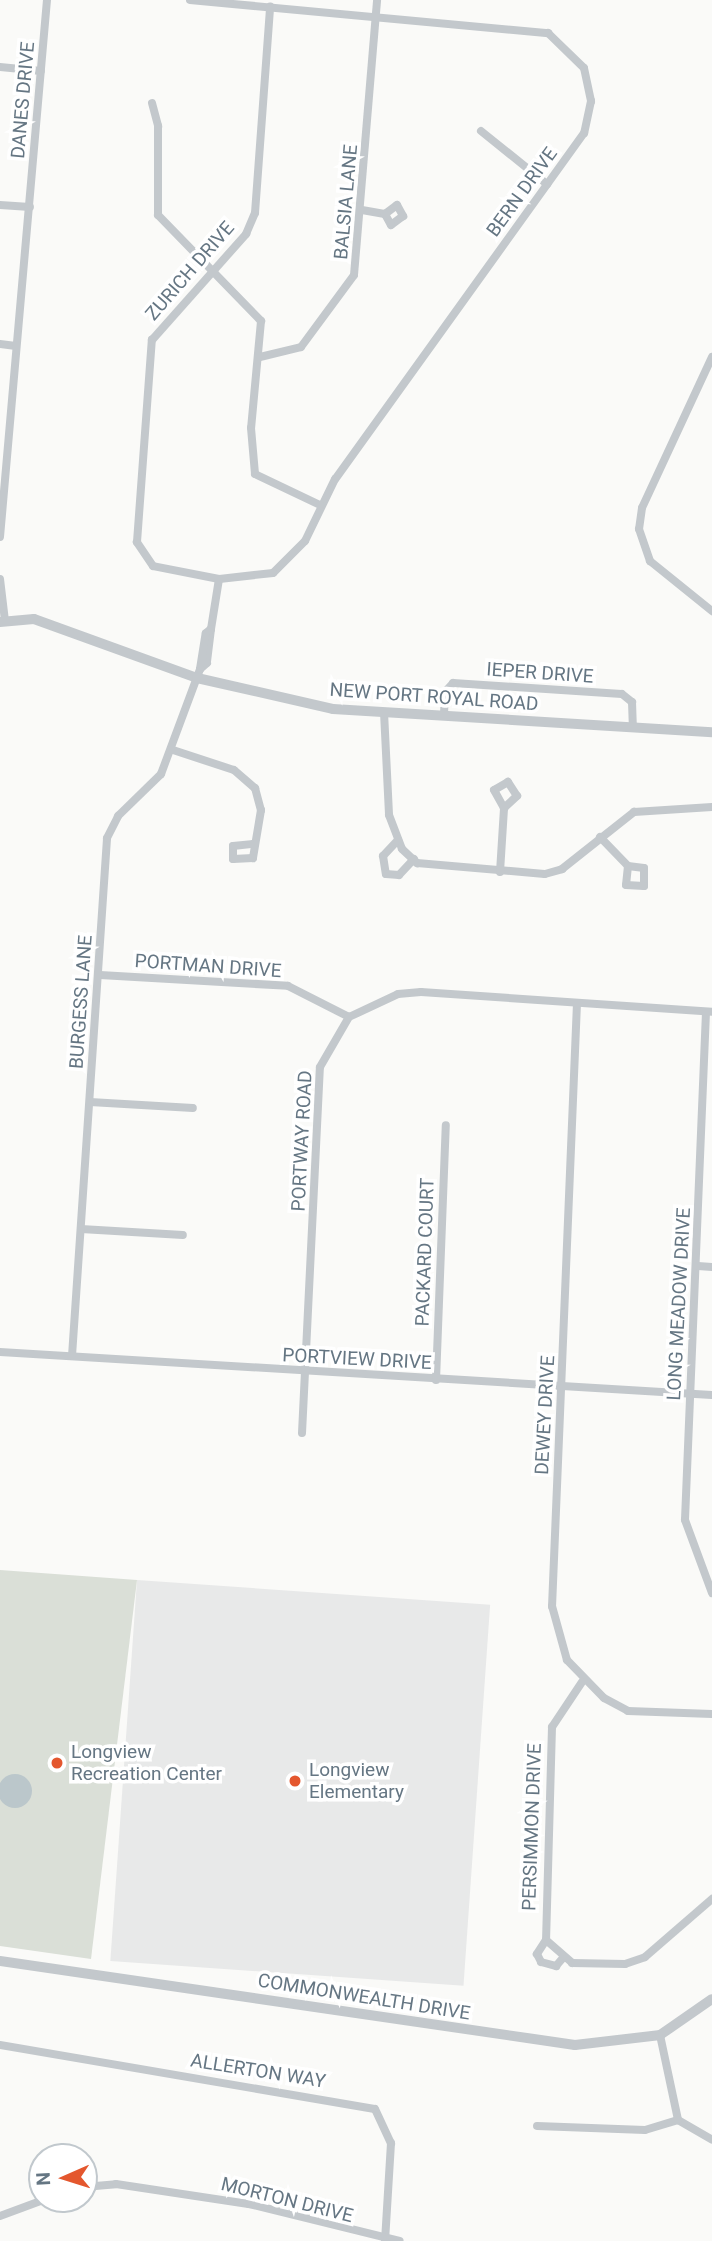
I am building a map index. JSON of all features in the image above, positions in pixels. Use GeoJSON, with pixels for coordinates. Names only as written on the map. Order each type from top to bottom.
{"type":"FeatureCollection","features":[{"type":"Feature","properties":{"kind":"street","name":"DANES DRIVE"},"geometry":{"type":"LineString","coordinates":[[0,537],[47,0]]}},
{"type":"Feature","properties":{"kind":"street","name":"BERN DRIVE"},"geometry":{"type":"LineString","coordinates":[[190,0],[522,27],[548,33],[574,54],[589,84],[591,117],[547,184],[320,505],[305,541],[273,573],[219,579]]}},
{"type":"Feature","properties":{"kind":"street","name":"BALSIA LANE"},"geometry":{"type":"LineString","coordinates":[[260,357],[301,347],[346,288],[358,261],[377,0]]}},
{"type":"Feature","properties":{"kind":"street","name":"ZURICH DRIVE"},"geometry":{"type":"LineString","coordinates":[[219,579],[153,566],[143,556],[136,529],[152,340],[212,269],[246,234],[255,213],[270,7]]}},
{"type":"Feature","properties":{"kind":"street"},"geometry":{"type":"LineString","coordinates":[[0,67],[41,71]]}},
{"type":"Feature","properties":{"kind":"street"},"geometry":{"type":"LineString","coordinates":[[152,103],[158,126],[158,215],[261,321],[260,357],[251,428],[256,474],[320,505]]}},
{"type":"Feature","properties":{"kind":"street"},"geometry":{"type":"LineString","coordinates":[[481,131],[547,184]]}},
{"type":"Feature","properties":{"kind":"street"},"geometry":{"type":"LineString","coordinates":[[0,205],[30,207]]}},
{"type":"Feature","properties":{"kind":"street"},"geometry":{"type":"LineString","coordinates":[[362,209],[385,214]]}},
{"type":"Feature","properties":{"kind":"street"},"geometry":{"type":"LineString","coordinates":[[0,344],[16,346]]}},
{"type":"Feature","properties":{"kind":"street"},"geometry":{"type":"LineString","coordinates":[[712,357],[642,508],[639,529],[650,561],[712,611]]}},
{"type":"Feature","properties":{"kind":"street"},"geometry":{"type":"LineString","coordinates":[[0,579],[3,622]]}},
{"type":"Feature","properties":{"kind":"street"},"geometry":{"type":"LineString","coordinates":[[198,673],[211,629],[219,579]]}},
{"type":"Feature","properties":{"kind":"street","name":"NEW PORT ROYAL ROAD"},"geometry":{"type":"LineString","coordinates":[[3,622],[34,619],[198,673],[333,709],[712,732]]}},
{"type":"Feature","properties":{"kind":"street","name":"BURGESS LANE"},"geometry":{"type":"LineString","coordinates":[[72,1356],[100,975],[107,838],[173,750],[198,673]]}},
{"type":"Feature","properties":{"kind":"street","name":"IEPER DRIVE"},"geometry":{"type":"LineString","coordinates":[[444,716],[445,692],[453,683],[622,694],[632,702],[633,728]]}},
{"type":"Feature","properties":{"kind":"street"},"geometry":{"type":"LineString","coordinates":[[384,712],[389,815],[398,840],[414,859],[446,870],[500,872],[562,869],[600,837],[646,809],[712,807]]}},
{"type":"Feature","properties":{"kind":"street"},"geometry":{"type":"LineString","coordinates":[[173,750],[234,770],[255,788],[261,810],[251,844]]}},
{"type":"Feature","properties":{"kind":"street"},"geometry":{"type":"LineString","coordinates":[[500,872],[504,808]]}},
{"type":"Feature","properties":{"kind":"street"},"geometry":{"type":"LineString","coordinates":[[600,837],[628,866]]}},
{"type":"Feature","properties":{"kind":"street"},"geometry":{"type":"LineString","coordinates":[[398,840],[383,856],[386,874],[399,875],[414,859]]}},
{"type":"Feature","properties":{"kind":"street","name":"PORTMAN DRIVE"},"geometry":{"type":"LineString","coordinates":[[100,975],[288,986],[349,1017]]}},
{"type":"Feature","properties":{"kind":"street"},"geometry":{"type":"LineString","coordinates":[[349,1017],[398,994],[421,992],[709,1012]]}},
{"type":"Feature","properties":{"kind":"street","name":"DEWEY DRIVE"},"geometry":{"type":"LineString","coordinates":[[577,1003],[552,1606],[558,1639],[582,1682],[628,1711],[712,1714]]}},
{"type":"Feature","properties":{"kind":"street","name":"LONG MEADOW DRIVE"},"geometry":{"type":"LineString","coordinates":[[709,1012],[685,1520],[712,1592]]}},
{"type":"Feature","properties":{"kind":"street","name":"PORTWAY ROAD"},"geometry":{"type":"LineString","coordinates":[[302,1433],[320,1067],[349,1017]]}},
{"type":"Feature","properties":{"kind":"street"},"geometry":{"type":"LineString","coordinates":[[90,1102],[193,1108]]}},
{"type":"Feature","properties":{"kind":"street","name":"PACKARD COURT"},"geometry":{"type":"LineString","coordinates":[[436,1380],[446,1125]]}},
{"type":"Feature","properties":{"kind":"street"},"geometry":{"type":"LineString","coordinates":[[702,1139],[712,1139]]}},
{"type":"Feature","properties":{"kind":"street"},"geometry":{"type":"LineString","coordinates":[[81,1229],[183,1235]]}},
{"type":"Feature","properties":{"kind":"street"},"geometry":{"type":"LineString","coordinates":[[698,1266],[712,1267]]}},
{"type":"Feature","properties":{"kind":"street","name":"PORTVIEW DRIVE"},"geometry":{"type":"LineString","coordinates":[[0,1352],[305,1373],[712,1395]]}},
{"type":"Feature","properties":{"kind":"street","name":"PERSIMMON DRIVE"},"geometry":{"type":"LineString","coordinates":[[582,1682],[552,1727],[546,1940],[537,1954],[541,1962],[556,1966],[562,1959],[625,1964],[646,1957],[712,1899]]}},
{"type":"Feature","properties":{"kind":"street"},"geometry":{"type":"LineString","coordinates":[[546,1940],[562,1959]]}},
{"type":"Feature","properties":{"kind":"street","name":"COMMONWEALTH DRIVE"},"geometry":{"type":"LineString","coordinates":[[0,1961],[575,2045],[660,2035],[712,1999]]}},
{"type":"Feature","properties":{"kind":"street"},"geometry":{"type":"LineString","coordinates":[[660,2035],[678,2120]]}},
{"type":"Feature","properties":{"kind":"street","name":"ALLERTON WAY"},"geometry":{"type":"LineString","coordinates":[[0,2045],[375,2109],[391,2143],[385,2240]]}},
{"type":"Feature","properties":{"kind":"street"},"geometry":{"type":"LineString","coordinates":[[537,2126],[645,2130],[678,2120],[712,2140]]}},
{"type":"Feature","properties":{"kind":"street","name":"MORTON DRIVE"},"geometry":{"type":"LineString","coordinates":[[98,2185],[116,2183],[249,2204],[385,2240],[400,2241]]}},
{"type":"Feature","properties":{"kind":"street"},"geometry":{"type":"LineString","coordinates":[[0,2216],[28,2206]]}},
{"type":"Feature","properties":{"kind":"shaded area","name":"Longview Recreation Center"},"geometry":{"type":"Polygon","coordinates":[[[0,1570],[137,1580],[91,1959],[0,1946],[0,1570]]]}},
{"type":"Feature","properties":{"kind":"shaded area","name":"Longview Elementary"},"geometry":{"type":"Polygon","coordinates":[[[137,1580],[490,1605],[463,1986],[110,1961],[137,1580]]]}},
{"type":"Feature","properties":{"kind":"shaded area"},"geometry":{"type":"Polygon","coordinates":[[[15,1774],[27,1779],[32,1791],[27,1803],[15,1808],[3,1803],[-2,1791],[3,1779],[15,1774]]]}},
{"type":"Feature","properties":{"kind":"place","name":"Longview Recreation Center"},"geometry":{"type":"Point","coordinates":[57,1763]}},
{"type":"Feature","properties":{"kind":"place","name":"Longview Elementary"},"geometry":{"type":"Point","coordinates":[295,1781]}}]}
